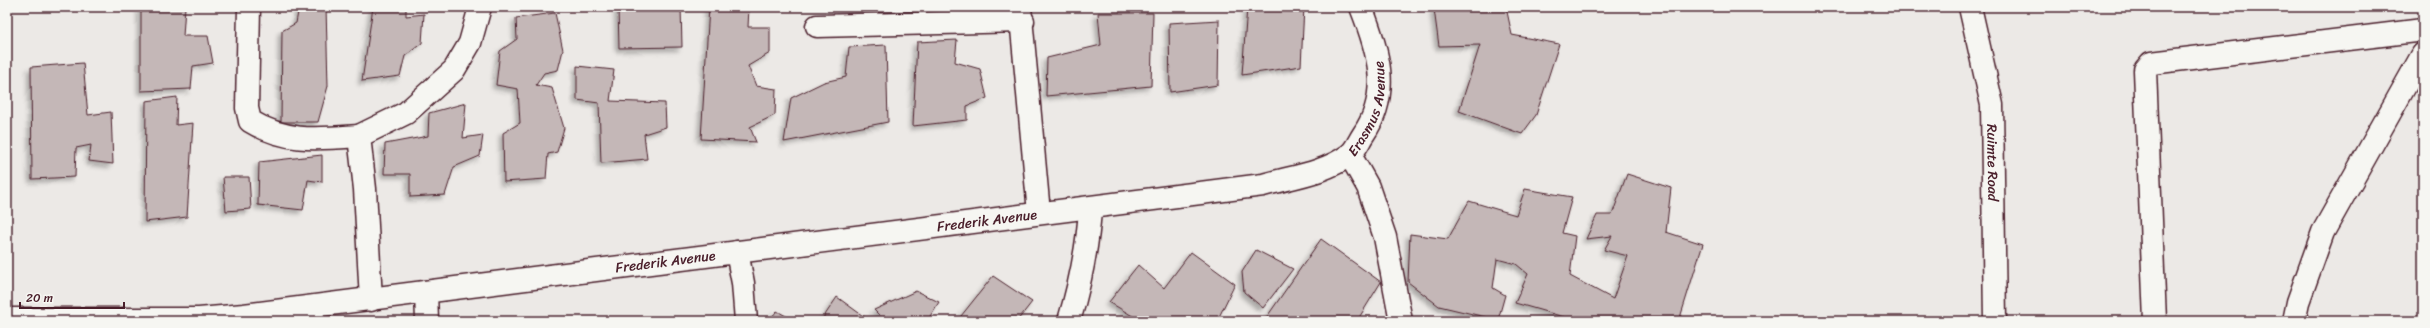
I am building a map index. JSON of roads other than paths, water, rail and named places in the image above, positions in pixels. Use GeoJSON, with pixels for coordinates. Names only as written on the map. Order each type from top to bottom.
{"type":"FeatureCollection","features":[{"type":"Feature","properties":{"kind":"street"},"geometry":{"type":"LineString","coordinates":[[249,7],[247,108],[250,121],[268,132],[310,140],[359,136],[406,113],[454,70],[470,43],[480,7]]}},
{"type":"Feature","properties":{"kind":"street","name":"Erasmus Avenue"},"geometry":{"type":"LineString","coordinates":[[1321,170],[1350,154],[1370,126],[1378,102],[1381,79],[1378,52],[1361,7]]}},
{"type":"Feature","properties":{"kind":"street","name":"Ruimte Road"},"geometry":{"type":"LineString","coordinates":[[1970,7],[1992,105],[1995,321]]}},
{"type":"Feature","properties":{"kind":"street"},"geometry":{"type":"LineString","coordinates":[[817,26],[1021,14],[1039,213]]}},
{"type":"Feature","properties":{"kind":"street"},"geometry":{"type":"LineString","coordinates":[[2155,321],[2145,70],[2151,63],[2423,30]]}},
{"type":"Feature","properties":{"kind":"street"},"geometry":{"type":"LineString","coordinates":[[2294,321],[2298,302],[2323,232],[2423,54]]}},
{"type":"Feature","properties":{"kind":"street"},"geometry":{"type":"LineString","coordinates":[[359,136],[365,189],[371,300]]}},
{"type":"Feature","properties":{"kind":"street"},"geometry":{"type":"LineString","coordinates":[[1350,154],[1368,187],[1385,237],[1401,321]]}},
{"type":"Feature","properties":{"kind":"street","name":"Frederik Avenue"},"geometry":{"type":"LineString","coordinates":[[7,319],[198,319],[371,300],[1263,185],[1321,170]]}},
{"type":"Feature","properties":{"kind":"street"},"geometry":{"type":"LineString","coordinates":[[1069,321],[1077,294],[1089,233],[1090,208]]}},
{"type":"Feature","properties":{"kind":"street"},"geometry":{"type":"LineString","coordinates":[[737,252],[743,283],[746,321]]}},
{"type":"Feature","properties":{"kind":"street"},"geometry":{"type":"LineString","coordinates":[[426,292],[427,321]]}}]}
